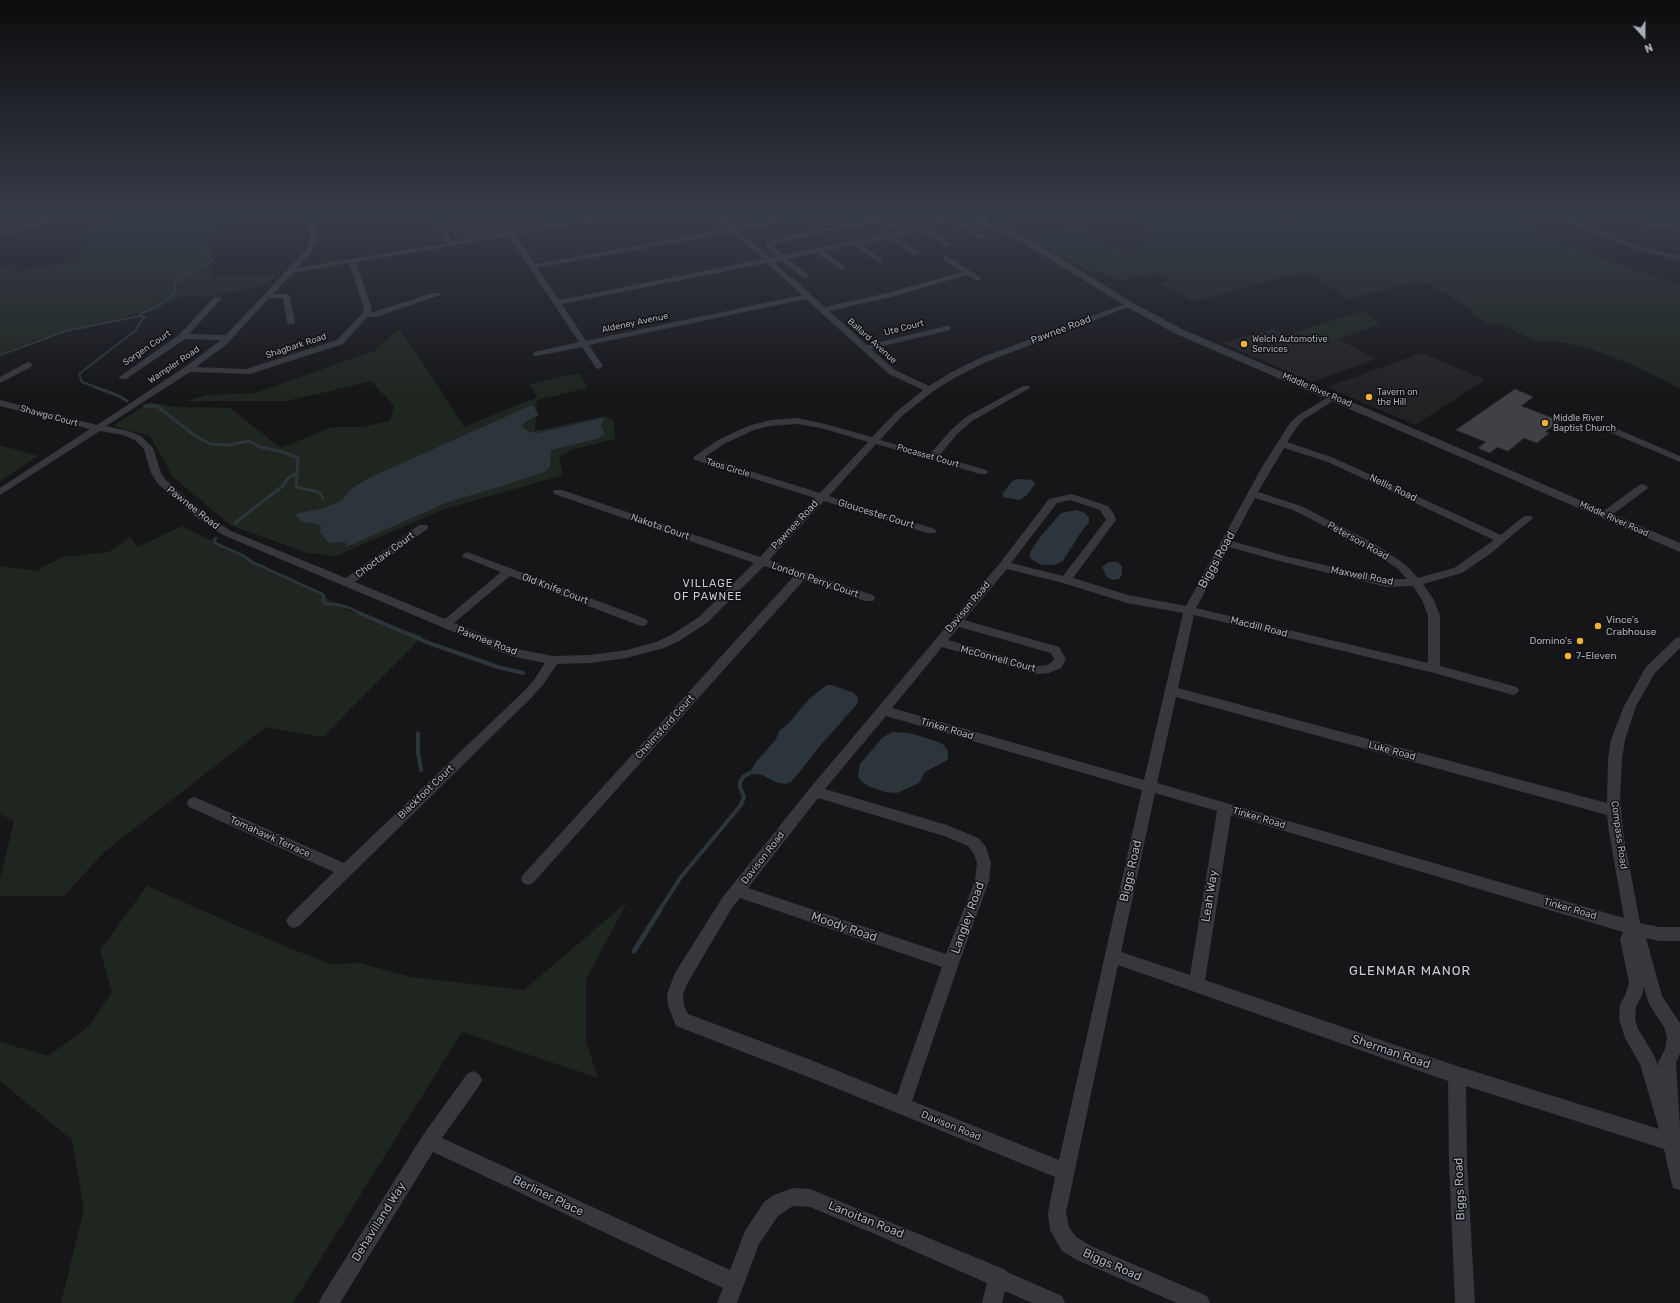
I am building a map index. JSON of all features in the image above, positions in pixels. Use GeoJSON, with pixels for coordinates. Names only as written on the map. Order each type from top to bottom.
{"type":"FeatureCollection","features":[{"type":"Feature","properties":{"kind":"street","name":"Wampler Road"},"geometry":{"type":"LineString","coordinates":[[0,492],[188,369],[228,338],[286,277]]}},
{"type":"Feature","properties":{"kind":"street"},"geometry":{"type":"LineString","coordinates":[[357,277],[368,309],[365,315],[372,315],[436,295]]}},
{"type":"Feature","properties":{"kind":"street"},"geometry":{"type":"LineString","coordinates":[[539,277],[599,366]]}},
{"type":"Feature","properties":{"kind":"street"},"geometry":{"type":"LineString","coordinates":[[556,303],[689,277]]}},
{"type":"Feature","properties":{"kind":"street","name":"Ballard Avenue"},"geometry":{"type":"LineString","coordinates":[[787,277],[892,372],[929,390]]}},
{"type":"Feature","properties":{"kind":"street"},"geometry":{"type":"LineString","coordinates":[[822,310],[888,295],[954,277]]}},
{"type":"Feature","properties":{"kind":"street"},"geometry":{"type":"LineString","coordinates":[[974,277],[978,279]]}},
{"type":"Feature","properties":{"kind":"street","name":"Middle River Road"},"geometry":{"type":"LineString","coordinates":[[1084,277],[1130,305],[1187,335],[1680,548]]}},
{"type":"Feature","properties":{"kind":"street"},"geometry":{"type":"LineString","coordinates":[[268,296],[286,296],[291,322]]}},
{"type":"Feature","properties":{"kind":"street","name":"Aldeney Avenue"},"geometry":{"type":"LineString","coordinates":[[536,354],[808,296]]}},
{"type":"Feature","properties":{"kind":"street","name":"Sorgen Court"},"geometry":{"type":"LineString","coordinates":[[122,377],[183,336],[217,299]]}},
{"type":"Feature","properties":{"kind":"street","name":"Pawnee Road"},"geometry":{"type":"LineString","coordinates":[[98,428],[125,433],[140,440],[148,448],[156,473],[162,482],[218,528],[515,653],[553,660],[590,659],[622,655],[660,644],[691,629],[714,610],[761,562],[899,414],[929,390],[983,360],[1130,305]]}},
{"type":"Feature","properties":{"kind":"street","name":"Shagbark Road"},"geometry":{"type":"LineString","coordinates":[[188,369],[241,372],[254,370],[340,342],[365,315]]}},
{"type":"Feature","properties":{"kind":"street","name":"Ute Court"},"geometry":{"type":"LineString","coordinates":[[865,348],[947,328]]}},
{"type":"Feature","properties":{"kind":"street","name":"Sorgen Court"},"geometry":{"type":"LineString","coordinates":[[183,336],[228,338]]}},
{"type":"Feature","properties":{"kind":"street"},"geometry":{"type":"LineString","coordinates":[[0,380],[28,365]]}},
{"type":"Feature","properties":{"kind":"street"},"geometry":{"type":"LineString","coordinates":[[933,457],[954,432],[969,419],[1026,388]]}},
{"type":"Feature","properties":{"kind":"street","name":"Biggs Road"},"geometry":{"type":"LineString","coordinates":[[1200,1303],[1084,1254],[1069,1244],[1060,1230],[1057,1213],[1112,956],[1189,610],[1254,494],[1267,467],[1293,425],[1300,418],[1333,397]]}},
{"type":"Feature","properties":{"kind":"street","name":"Shawgo Court"},"geometry":{"type":"LineString","coordinates":[[0,403],[98,428]]}},
{"type":"Feature","properties":{"kind":"street","name":"Taos Circle"},"geometry":{"type":"LineString","coordinates":[[821,496],[698,458],[710,449],[742,432],[760,425],[779,422],[797,421],[814,424],[874,440]]}},
{"type":"Feature","properties":{"kind":"street"},"geometry":{"type":"LineString","coordinates":[[1610,429],[1680,459]]}},
{"type":"Feature","properties":{"kind":"street","name":"Pocasset Court"},"geometry":{"type":"LineString","coordinates":[[874,440],[983,472]]}},
{"type":"Feature","properties":{"kind":"street","name":"Nellis Road"},"geometry":{"type":"LineString","coordinates":[[1282,444],[1331,460],[1501,539]]}},
{"type":"Feature","properties":{"kind":"street"},"geometry":{"type":"LineString","coordinates":[[1605,515],[1643,487]]}},
{"type":"Feature","properties":{"kind":"street","name":"Nakota Court"},"geometry":{"type":"LineString","coordinates":[[558,492],[761,562]]}},
{"type":"Feature","properties":{"kind":"street","name":"Peterson Road"},"geometry":{"type":"LineString","coordinates":[[1254,494],[1296,508],[1371,546],[1402,568],[1416,582],[1428,600],[1434,616],[1436,650],[1434,669]]}},
{"type":"Feature","properties":{"kind":"street","name":"Gloucester Court"},"geometry":{"type":"LineString","coordinates":[[821,496],[931,531]]}},
{"type":"Feature","properties":{"kind":"street","name":"Davison Road"},"geometry":{"type":"LineString","coordinates":[[1065,1172],[811,1069],[682,1020],[676,1006],[675,994],[681,978],[727,903],[815,792],[1004,565],[1053,502],[1071,498],[1104,508],[1109,514],[1111,520],[1066,580]]}},
{"type":"Feature","properties":{"kind":"street","name":"Maxwell Road"},"geometry":{"type":"LineString","coordinates":[[1227,543],[1283,559],[1387,583],[1416,582],[1458,572],[1486,552],[1528,518]]}},
{"type":"Feature","properties":{"kind":"street","name":"Choctaw Court"},"geometry":{"type":"LineString","coordinates":[[347,583],[423,527]]}},
{"type":"Feature","properties":{"kind":"street","name":"Old Knife Court"},"geometry":{"type":"LineString","coordinates":[[467,555],[642,622]]}},
{"type":"Feature","properties":{"kind":"street","name":"London Perry Court"},"geometry":{"type":"LineString","coordinates":[[761,562],[869,598]]}},
{"type":"Feature","properties":{"kind":"street","name":"Macdill Road"},"geometry":{"type":"LineString","coordinates":[[1004,565],[1066,580],[1128,599],[1189,610],[1434,669],[1513,690]]}},
{"type":"Feature","properties":{"kind":"street"},"geometry":{"type":"LineString","coordinates":[[445,624],[509,571]]}},
{"type":"Feature","properties":{"kind":"street","name":"Chelmsford Court"},"geometry":{"type":"LineString","coordinates":[[528,879],[802,575]]}},
{"type":"Feature","properties":{"kind":"street","name":"McConnell Court"},"geometry":{"type":"LineString","coordinates":[[939,642],[1038,670],[1049,669],[1057,665],[1060,659],[1055,650],[956,622]]}},
{"type":"Feature","properties":{"kind":"street","name":"Compass Road"},"geometry":{"type":"LineString","coordinates":[[1672,1142],[1667,1063],[1673,1050],[1675,1038],[1672,1024],[1656,1000],[1640,942],[1633,928],[1616,832],[1614,780],[1618,740],[1624,719],[1650,670],[1680,641]]}},
{"type":"Feature","properties":{"kind":"street","name":"Blackfoot Court"},"geometry":{"type":"LineString","coordinates":[[294,921],[527,695],[538,683],[553,660]]}},
{"type":"Feature","properties":{"kind":"street","name":"Luke Road"},"geometry":{"type":"LineString","coordinates":[[1171,691],[1614,811]]}},
{"type":"Feature","properties":{"kind":"street","name":"Tinker Road"},"geometry":{"type":"LineString","coordinates":[[883,710],[1150,788],[1225,808],[1633,928],[1659,934],[1680,934]]}},
{"type":"Feature","properties":{"kind":"street","name":"Langley Road"},"geometry":{"type":"LineString","coordinates":[[815,792],[947,831],[973,842],[981,851],[984,863],[982,881],[951,963],[902,1106]]}},
{"type":"Feature","properties":{"kind":"street","name":"Tomahawk Terrace"},"geometry":{"type":"LineString","coordinates":[[194,803],[346,870]]}},
{"type":"Feature","properties":{"kind":"street","name":"Leah Way"},"geometry":{"type":"LineString","coordinates":[[1196,985],[1225,808]]}},
{"type":"Feature","properties":{"kind":"street","name":"Moody Road"},"geometry":{"type":"LineString","coordinates":[[737,891],[951,963]]}},
{"type":"Feature","properties":{"kind":"street","name":"Compass Road"},"geometry":{"type":"LineString","coordinates":[[1633,928],[1628,939],[1637,982],[1636,990],[1628,1005],[1627,1019],[1632,1032],[1648,1061],[1672,1142],[1680,1181]]}},
{"type":"Feature","properties":{"kind":"street","name":"Sherman Road"},"geometry":{"type":"LineString","coordinates":[[1112,956],[1456,1075],[1672,1142]]}},
{"type":"Feature","properties":{"kind":"street","name":"Biggs Road"},"geometry":{"type":"LineString","coordinates":[[1456,1075],[1458,1162],[1465,1303]]}},
{"type":"Feature","properties":{"kind":"street"},"geometry":{"type":"LineString","coordinates":[[429,1141],[473,1080]]}},
{"type":"Feature","properties":{"kind":"street","name":"Berliner Place"},"geometry":{"type":"LineString","coordinates":[[429,1141],[620,1231],[735,1283]]}},
{"type":"Feature","properties":{"kind":"street","name":"Dehavilland Way"},"geometry":{"type":"LineString","coordinates":[[329,1303],[429,1141]]}},
{"type":"Feature","properties":{"kind":"street","name":"Lanoitan Road"},"geometry":{"type":"LineString","coordinates":[[727,1303],[752,1238],[762,1221],[771,1209],[781,1202],[793,1197],[810,1198],[880,1226],[999,1277],[1055,1303]]}},
{"type":"Feature","properties":{"kind":"street"},"geometry":{"type":"LineString","coordinates":[[992,1303],[999,1277]]}},
{"type":"Feature","properties":{"kind":"shaded area"},"geometry":{"type":"Polygon","coordinates":[[[0,277],[273,277],[266,285],[207,297],[183,296],[158,308],[37,339],[0,354],[0,277]]]}},
{"type":"Feature","properties":{"kind":"shaded area"},"geometry":{"type":"Polygon","coordinates":[[[1111,277],[1136,277],[1120,281],[1111,277]]]}},
{"type":"Feature","properties":{"kind":"shaded area"},"geometry":{"type":"Polygon","coordinates":[[[1164,277],[1285,277],[1194,302],[1162,284],[1171,281],[1164,277]]]}},
{"type":"Feature","properties":{"kind":"shaded area"},"geometry":{"type":"Polygon","coordinates":[[[1315,277],[1656,277],[1680,285],[1680,389],[1631,364],[1588,348],[1555,341],[1539,342],[1498,323],[1491,325],[1478,318],[1465,305],[1422,281],[1348,299],[1315,277]]]}},
{"type":"Feature","properties":{"kind":"shaded area"},"geometry":{"type":"Polygon","coordinates":[[[1363,311],[1380,324],[1321,346],[1295,332],[1363,311]]]}},
{"type":"Feature","properties":{"kind":"shaded area"},"geometry":{"type":"Polygon","coordinates":[[[399,329],[435,381],[464,427],[537,397],[530,384],[579,373],[588,388],[537,400],[535,431],[605,416],[614,421],[615,439],[571,450],[559,457],[563,475],[442,510],[336,556],[308,553],[230,525],[173,477],[150,436],[113,426],[150,402],[177,407],[230,408],[281,448],[332,427],[362,427],[390,421],[394,406],[371,381],[287,401],[186,401],[205,395],[255,393],[374,351],[399,329]]]}},
{"type":"Feature","properties":{"kind":"shaded area"},"geometry":{"type":"Polygon","coordinates":[[[1273,329],[1286,335],[1295,332],[1321,346],[1340,340],[1376,359],[1312,382],[1221,343],[1273,329]]]}},
{"type":"Feature","properties":{"kind":"shaded area"},"geometry":{"type":"Polygon","coordinates":[[[1422,353],[1485,380],[1415,425],[1327,387],[1422,353]]]}},
{"type":"Feature","properties":{"kind":"shaded area"},"geometry":{"type":"Polygon","coordinates":[[[532,405],[539,415],[521,426],[530,432],[538,433],[601,418],[604,419],[601,425],[605,434],[597,439],[551,450],[550,467],[544,472],[448,502],[346,547],[344,547],[347,544],[344,542],[328,542],[320,532],[321,526],[302,522],[295,514],[323,508],[336,503],[342,500],[352,488],[371,477],[532,405]]]}},
{"type":"Feature","properties":{"kind":"shaded area"},"geometry":{"type":"Polygon","coordinates":[[[0,445],[38,456],[0,481],[0,445]]]}},
{"type":"Feature","properties":{"kind":"shaded area"},"geometry":{"type":"Polygon","coordinates":[[[1018,479],[1032,480],[1035,484],[1027,495],[1020,500],[1003,497],[1003,493],[1012,481],[1018,479]]]}},
{"type":"Feature","properties":{"kind":"shaded area"},"geometry":{"type":"Polygon","coordinates":[[[1076,510],[1085,513],[1089,518],[1089,522],[1063,561],[1054,565],[1041,565],[1030,558],[1030,552],[1041,536],[1061,513],[1076,510]]]}},
{"type":"Feature","properties":{"kind":"shaded area"},"geometry":{"type":"Polygon","coordinates":[[[182,526],[325,597],[341,608],[423,636],[323,737],[266,727],[104,852],[64,896],[0,896],[0,879],[14,821],[0,814],[0,566],[36,571],[62,557],[109,552],[130,537],[138,547],[182,526]]]}},
{"type":"Feature","properties":{"kind":"shaded area"},"geometry":{"type":"Polygon","coordinates":[[[1109,562],[1117,562],[1122,566],[1122,575],[1119,579],[1113,580],[1107,577],[1102,567],[1109,562]]]}},
{"type":"Feature","properties":{"kind":"shaded area"},"geometry":{"type":"Polygon","coordinates":[[[827,685],[832,685],[854,693],[858,698],[857,704],[791,782],[786,784],[778,783],[762,775],[752,774],[750,772],[756,762],[776,739],[779,731],[788,724],[809,699],[827,685]]]}},
{"type":"Feature","properties":{"kind":"shaded area"},"geometry":{"type":"Polygon","coordinates":[[[892,732],[909,733],[936,741],[944,745],[948,751],[948,758],[946,761],[925,772],[919,783],[897,793],[885,792],[868,786],[858,777],[860,764],[882,738],[892,732]]]}},
{"type":"Feature","properties":{"kind":"shaded area"},"geometry":{"type":"Polygon","coordinates":[[[147,886],[279,944],[331,964],[359,963],[411,977],[524,990],[627,902],[586,980],[586,1042],[598,1078],[462,1032],[293,1303],[61,1303],[84,1209],[72,1140],[0,1081],[0,1042],[48,1056],[89,1026],[112,992],[100,950],[147,886]]]}},
{"type":"Feature","properties":{"kind":"building","name":"Middle River Baptist Church"},"geometry":{"type":"Polygon","coordinates":[[[1515,389],[1533,397],[1521,406],[1560,421],[1545,432],[1549,433],[1537,443],[1524,438],[1508,451],[1497,447],[1490,453],[1478,448],[1486,442],[1456,430],[1515,389]]]}},
{"type":"Feature","properties":{"kind":"waterway"},"geometry":{"type":"LineString","coordinates":[[139,316],[142,313],[157,307],[174,293],[175,282],[184,277]]}},
{"type":"Feature","properties":{"kind":"waterway"},"geometry":{"type":"LineString","coordinates":[[0,355],[66,331],[139,316]]}},
{"type":"Feature","properties":{"kind":"waterway"},"geometry":{"type":"LineString","coordinates":[[98,388],[82,382],[79,374],[136,330],[140,322],[145,317],[139,316]]}},
{"type":"Feature","properties":{"kind":"waterway"},"geometry":{"type":"LineString","coordinates":[[95,387],[119,396],[127,401]]}},
{"type":"Feature","properties":{"kind":"waterway"},"geometry":{"type":"LineString","coordinates":[[144,406],[157,406],[194,435],[210,444],[229,445],[249,441],[260,447],[283,452],[298,458],[296,487],[319,492],[323,498]]}},
{"type":"Feature","properties":{"kind":"waterway"},"geometry":{"type":"LineString","coordinates":[[235,523],[284,485],[287,479],[296,473]]}},
{"type":"Feature","properties":{"kind":"waterway"},"geometry":{"type":"LineString","coordinates":[[216,538],[214,541],[215,543],[242,555],[252,562],[322,594],[324,596],[323,601],[326,604],[334,604],[350,608],[360,613]]}},
{"type":"Feature","properties":{"kind":"waterway"},"geometry":{"type":"LineString","coordinates":[[360,613],[429,643],[498,667],[523,673]]}},
{"type":"Feature","properties":{"kind":"waterway"},"geometry":{"type":"LineString","coordinates":[[418,733],[418,752],[421,770]]}},
{"type":"Feature","properties":{"kind":"waterway"},"geometry":{"type":"LineString","coordinates":[[659,911],[681,877],[741,805],[744,797],[740,787],[740,782],[743,777],[750,773]]}},
{"type":"Feature","properties":{"kind":"waterway"},"geometry":{"type":"LineString","coordinates":[[634,951],[660,910]]}},
{"type":"Feature","properties":{"kind":"place","name":"Welch Automotive Services"},"geometry":{"type":"Point","coordinates":[1244,344]}},
{"type":"Feature","properties":{"kind":"place","name":"Tavern on the Hill"},"geometry":{"type":"Point","coordinates":[1369,397]}},
{"type":"Feature","properties":{"kind":"place","name":"Middle River Baptist Church"},"geometry":{"type":"Point","coordinates":[1545,423]}},
{"type":"Feature","properties":{"kind":"place","name":"Vince’s Crabhouse"},"geometry":{"type":"Point","coordinates":[1598,626]}},
{"type":"Feature","properties":{"kind":"place","name":"Domino's"},"geometry":{"type":"Point","coordinates":[1580,641]}},
{"type":"Feature","properties":{"kind":"place","name":"7-Eleven"},"geometry":{"type":"Point","coordinates":[1568,656]}},
{"type":"Feature","properties":{"kind":"district","name":"VILLAGE OF PAWNEE"},"geometry":{"type":"Point","coordinates":[708,590]}},
{"type":"Feature","properties":{"kind":"district","name":"GLENMAR MANOR"},"geometry":{"type":"Point","coordinates":[1410,971]}}]}
